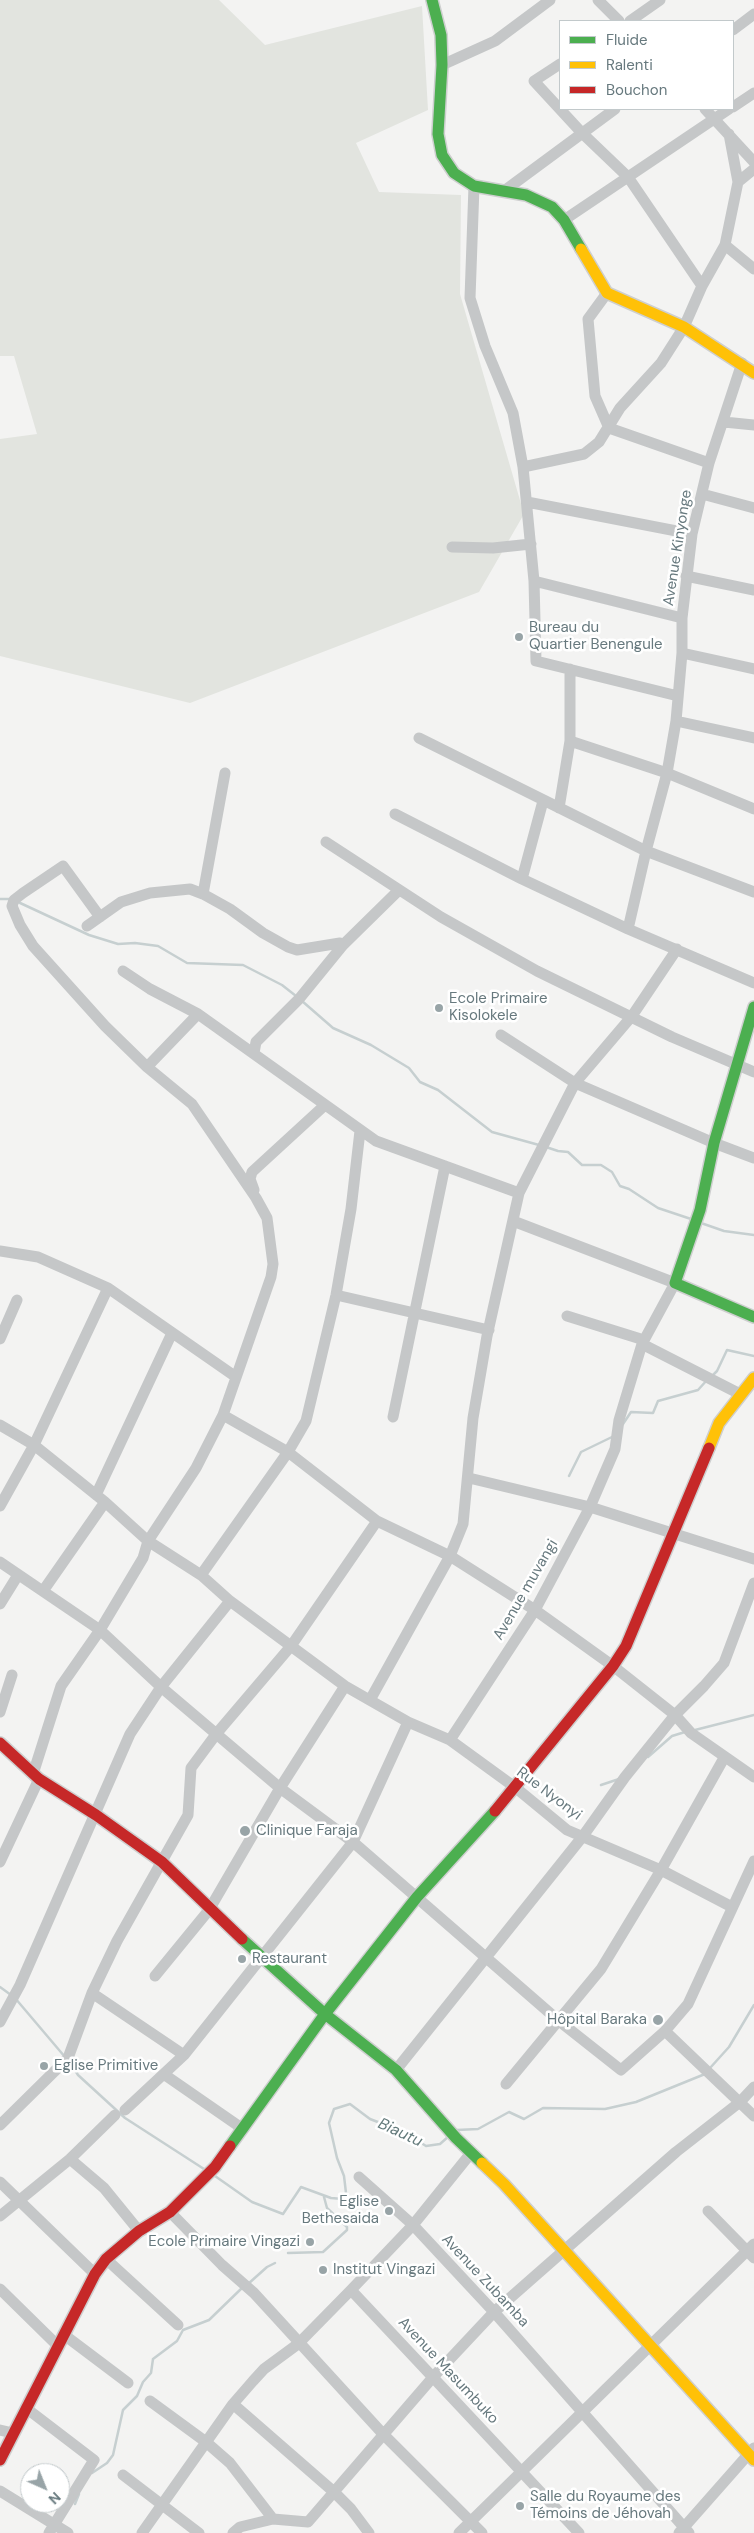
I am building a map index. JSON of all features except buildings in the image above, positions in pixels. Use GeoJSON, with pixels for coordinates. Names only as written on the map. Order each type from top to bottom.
{"type":"FeatureCollection","features":[{"type":"Feature","properties":{"kind":"street"},"geometry":{"type":"LineString","coordinates":[[432,0],[441,35],[442,65],[438,134],[440,148],[454,172],[474,186],[526,195],[552,207],[564,220],[607,293],[684,327],[742,363],[754,373]]}},
{"type":"Feature","properties":{"kind":"street"},"geometry":{"type":"LineString","coordinates":[[442,65],[495,41],[550,0]]}},
{"type":"Feature","properties":{"kind":"street"},"geometry":{"type":"LineString","coordinates":[[598,0],[618,20]]}},
{"type":"Feature","properties":{"kind":"street"},"geometry":{"type":"LineString","coordinates":[[631,20],[660,0]]}},
{"type":"Feature","properties":{"kind":"street"},"geometry":{"type":"LineString","coordinates":[[734,29],[754,14]]}},
{"type":"Feature","properties":{"kind":"street"},"geometry":{"type":"LineString","coordinates":[[559,65],[534,81],[559,108]]}},
{"type":"Feature","properties":{"kind":"street"},"geometry":{"type":"LineString","coordinates":[[734,106],[754,93]]}},
{"type":"Feature","properties":{"kind":"street"},"geometry":{"type":"LineString","coordinates":[[561,110],[628,177],[702,286]]}},
{"type":"Feature","properties":{"kind":"street"},"geometry":{"type":"LineString","coordinates":[[504,191],[613,110]]}},
{"type":"Feature","properties":{"kind":"street"},"geometry":{"type":"LineString","coordinates":[[706,110],[754,162]]}},
{"type":"Feature","properties":{"kind":"street"},"geometry":{"type":"LineString","coordinates":[[564,220],[727,110]]}},
{"type":"Feature","properties":{"kind":"street"},"geometry":{"type":"LineString","coordinates":[[523,467],[584,454],[599,442],[620,408],[661,363],[684,327],[702,286],[725,245],[738,182],[729,134]]}},
{"type":"Feature","properties":{"kind":"street"},"geometry":{"type":"LineString","coordinates":[[738,182],[754,168]]}},
{"type":"Feature","properties":{"kind":"street"},"geometry":{"type":"LineString","coordinates":[[474,186],[470,298],[485,346],[513,413],[523,467],[534,582],[536,661],[678,696]]}},
{"type":"Feature","properties":{"kind":"street"},"geometry":{"type":"LineString","coordinates":[[725,245],[754,268]]}},
{"type":"Feature","properties":{"kind":"street"},"geometry":{"type":"LineString","coordinates":[[607,293],[588,319],[595,396],[609,428],[709,463]]}},
{"type":"Feature","properties":{"kind":"street","name":"Avenue Kinyonge"},"geometry":{"type":"LineString","coordinates":[[628,929],[667,773],[676,721],[682,653],[682,618],[692,534],[709,463],[742,363]]}},
{"type":"Feature","properties":{"kind":"street"},"geometry":{"type":"LineString","coordinates":[[724,422],[754,425]]}},
{"type":"Feature","properties":{"kind":"street"},"geometry":{"type":"LineString","coordinates":[[702,494],[754,508]]}},
{"type":"Feature","properties":{"kind":"street"},"geometry":{"type":"LineString","coordinates":[[527,502],[692,534]]}},
{"type":"Feature","properties":{"kind":"street"},"geometry":{"type":"LineString","coordinates":[[452,547],[493,548],[531,544]]}},
{"type":"Feature","properties":{"kind":"street"},"geometry":{"type":"LineString","coordinates":[[686,576],[754,590]]}},
{"type":"Feature","properties":{"kind":"street"},"geometry":{"type":"LineString","coordinates":[[534,582],[682,618]]}},
{"type":"Feature","properties":{"kind":"street"},"geometry":{"type":"LineString","coordinates":[[682,653],[754,669]]}},
{"type":"Feature","properties":{"kind":"street"},"geometry":{"type":"LineString","coordinates":[[558,808],[570,741],[570,669]]}},
{"type":"Feature","properties":{"kind":"street"},"geometry":{"type":"LineString","coordinates":[[676,721],[754,738]]}},
{"type":"Feature","properties":{"kind":"street"},"geometry":{"type":"LineString","coordinates":[[419,738],[646,851],[754,892]]}},
{"type":"Feature","properties":{"kind":"street"},"geometry":{"type":"LineString","coordinates":[[570,741],[667,773],[754,809]]}},
{"type":"Feature","properties":{"kind":"street"},"geometry":{"type":"LineString","coordinates":[[203,894],[225,773]]}},
{"type":"Feature","properties":{"kind":"street"},"geometry":{"type":"LineString","coordinates":[[522,879],[543,801]]}},
{"type":"Feature","properties":{"kind":"street"},"geometry":{"type":"LineString","coordinates":[[395,814],[522,879],[628,929],[754,983]]}},
{"type":"Feature","properties":{"kind":"street"},"geometry":{"type":"LineString","coordinates":[[326,842],[441,917],[538,971],[672,1037],[754,1072]]}},
{"type":"Feature","properties":{"kind":"street"},"geometry":{"type":"LineString","coordinates":[[0,1862],[36,1777],[61,1686],[100,1630],[143,1558],[148,1542],[196,1468],[223,1415],[271,1277],[273,1264],[267,1218],[256,1198],[192,1104],[147,1068],[105,1026],[33,946],[20,925],[12,906],[18,897],[63,866],[100,917]]}},
{"type":"Feature","properties":{"kind":"street"},"geometry":{"type":"LineString","coordinates":[[87,926],[121,902],[150,893],[190,890],[203,894],[288,947],[297,950],[340,943],[344,945]]}},
{"type":"Feature","properties":{"kind":"street"},"geometry":{"type":"LineString","coordinates":[[254,1053],[256,1042],[299,999],[344,945],[399,890]]}},
{"type":"Feature","properties":{"kind":"street"},"geometry":{"type":"LineString","coordinates":[[370,1700],[450,1556],[464,1524],[473,1418],[489,1330],[520,1193],[575,1083],[632,1016],[677,949]]}},
{"type":"Feature","properties":{"kind":"street"},"geometry":{"type":"LineString","coordinates":[[123,971],[150,989],[198,1014],[376,1141],[520,1193]]}},
{"type":"Feature","properties":{"kind":"street"},"geometry":{"type":"LineString","coordinates":[[675,1283],[696,1220],[714,1143],[754,1007]]}},
{"type":"Feature","properties":{"kind":"street"},"geometry":{"type":"LineString","coordinates":[[147,1068],[198,1014]]}},
{"type":"Feature","properties":{"kind":"street"},"geometry":{"type":"LineString","coordinates":[[502,1035],[575,1083],[714,1143],[754,1158]]}},
{"type":"Feature","properties":{"kind":"street"},"geometry":{"type":"LineString","coordinates":[[256,1198],[250,1179],[252,1172],[325,1105]]}},
{"type":"Feature","properties":{"kind":"street"},"geometry":{"type":"LineString","coordinates":[[201,1575],[288,1452],[306,1421],[336,1295],[351,1209],[360,1131]]}},
{"type":"Feature","properties":{"kind":"street"},"geometry":{"type":"LineString","coordinates":[[393,1418],[444,1166]]}},
{"type":"Feature","properties":{"kind":"street"},"geometry":{"type":"LineString","coordinates":[[513,1221],[675,1283],[754,1317]]}},
{"type":"Feature","properties":{"kind":"street"},"geometry":{"type":"LineString","coordinates":[[0,1250],[38,1257],[108,1288],[236,1378]]}},
{"type":"Feature","properties":{"kind":"street","name":"Avenue muvangi"},"geometry":{"type":"LineString","coordinates":[[450,1740],[535,1610],[590,1507],[615,1449],[619,1420],[643,1342],[675,1283]]}},
{"type":"Feature","properties":{"kind":"street"},"geometry":{"type":"LineString","coordinates":[[0,1506],[34,1445],[108,1288]]}},
{"type":"Feature","properties":{"kind":"street"},"geometry":{"type":"LineString","coordinates":[[336,1295],[489,1330]]}},
{"type":"Feature","properties":{"kind":"street"},"geometry":{"type":"LineString","coordinates":[[0,1339],[17,1300]]}},
{"type":"Feature","properties":{"kind":"street"},"geometry":{"type":"LineString","coordinates":[[567,1316],[643,1342],[740,1394]]}},
{"type":"Feature","properties":{"kind":"street"},"geometry":{"type":"LineString","coordinates":[[43,1592],[101,1499],[172,1333]]}},
{"type":"Feature","properties":{"kind":"street"},"geometry":{"type":"LineString","coordinates":[[0,2460],[57,2345],[95,2274],[106,2259],[140,2231],[170,2212],[211,2171],[325,2014],[417,1897],[516,1788],[613,1666],[626,1646],[719,1423],[754,1378]]}},
{"type":"Feature","properties":{"kind":"street"},"geometry":{"type":"LineString","coordinates":[[223,1415],[288,1452],[377,1521],[450,1556],[535,1610],[613,1666],[675,1715],[689,1731],[724,1758],[754,1777]]}},
{"type":"Feature","properties":{"kind":"street","name":"Rue Nyonyi"},"geometry":{"type":"LineString","coordinates":[[0,1425],[34,1445],[101,1499],[148,1542],[201,1575],[230,1601],[345,1686],[408,1722],[450,1740],[516,1788],[567,1830],[661,1870],[732,1907]]}},
{"type":"Feature","properties":{"kind":"street"},"geometry":{"type":"LineString","coordinates":[[469,1478],[590,1507],[673,1535],[754,1559]]}},
{"type":"Feature","properties":{"kind":"street"},"geometry":{"type":"LineString","coordinates":[[0,2125],[66,2061],[92,1993],[117,1941],[188,1815],[191,1768],[291,1646],[377,1521]]}},
{"type":"Feature","properties":{"kind":"street"},"geometry":{"type":"LineString","coordinates":[[0,1562],[100,1630],[161,1687],[280,1788],[353,1842],[559,2021],[621,2070],[665,2031],[688,2004],[754,1860]]}},
{"type":"Feature","properties":{"kind":"street"},"geometry":{"type":"LineString","coordinates":[[0,1604],[18,1575]]}},
{"type":"Feature","properties":{"kind":"street"},"geometry":{"type":"LineString","coordinates":[[396,2070],[583,1836],[625,1777],[675,1715],[724,1663],[754,1583]]}},
{"type":"Feature","properties":{"kind":"street"},"geometry":{"type":"LineString","coordinates":[[0,2022],[20,1985],[130,1734],[161,1687],[230,1601]]}},
{"type":"Feature","properties":{"kind":"street"},"geometry":{"type":"LineString","coordinates":[[0,1712],[12,1675]]}},
{"type":"Feature","properties":{"kind":"street"},"geometry":{"type":"LineString","coordinates":[[155,1976],[210,1910],[280,1788],[345,1686]]}},
{"type":"Feature","properties":{"kind":"street"},"geometry":{"type":"LineString","coordinates":[[0,2216],[20,2202],[70,2159],[165,2075],[184,2055],[353,1842],[408,1722]]}},
{"type":"Feature","properties":{"kind":"street"},"geometry":{"type":"LineString","coordinates":[[0,1743],[36,1777],[96,1815],[162,1862],[210,1910],[325,2014],[396,2070],[453,2134],[504,2184],[651,2347],[752,2454],[684,2531]]}},
{"type":"Feature","properties":{"kind":"street"},"geometry":{"type":"LineString","coordinates":[[506,2084],[601,1970],[661,1870],[724,1758]]}},
{"type":"Feature","properties":{"kind":"street"},"geometry":{"type":"LineString","coordinates":[[92,1993],[184,2055]]}},
{"type":"Feature","properties":{"kind":"street"},"geometry":{"type":"LineString","coordinates":[[665,2031],[707,2069],[754,2116]]}},
{"type":"Feature","properties":{"kind":"street"},"geometry":{"type":"LineString","coordinates":[[165,2075],[243,2129]]}},
{"type":"Feature","properties":{"kind":"street"},"geometry":{"type":"LineString","coordinates":[[234,2533],[240,2527],[273,2519],[308,2522],[434,2376],[494,2312],[676,2152],[740,2102],[754,2087]]}},
{"type":"Feature","properties":{"kind":"street"},"geometry":{"type":"LineString","coordinates":[[142,2533],[233,2404],[264,2369],[298,2344],[413,2225],[471,2153]]}},
{"type":"Feature","properties":{"kind":"street"},"geometry":{"type":"LineString","coordinates":[[70,2159],[104,2188],[140,2231]]}},
{"type":"Feature","properties":{"kind":"street","name":"Avenue Zubamba"},"geometry":{"type":"LineString","coordinates":[[359,2177],[413,2225],[494,2312],[584,2411],[684,2531]]}},
{"type":"Feature","properties":{"kind":"street"},"geometry":{"type":"LineString","coordinates":[[0,2182],[95,2274]]}},
{"type":"Feature","properties":{"kind":"street"},"geometry":{"type":"LineString","coordinates":[[459,2533],[752,2251],[708,2211]]}},
{"type":"Feature","properties":{"kind":"street"},"geometry":{"type":"LineString","coordinates":[[170,2212],[222,2265],[254,2293],[298,2344],[383,2434],[482,2533]]}},
{"type":"Feature","properties":{"kind":"street"},"geometry":{"type":"LineString","coordinates":[[106,2259],[178,2325]]}},
{"type":"Feature","properties":{"kind":"street"},"geometry":{"type":"LineString","coordinates":[[0,2289],[57,2345]]}},
{"type":"Feature","properties":{"kind":"street","name":"Avenue Masumbuko"},"geometry":{"type":"LineString","coordinates":[[351,2290],[434,2376],[579,2533]]}},
{"type":"Feature","properties":{"kind":"street"},"geometry":{"type":"LineString","coordinates":[[63,2334],[128,2384]]}},
{"type":"Feature","properties":{"kind":"street"},"geometry":{"type":"LineString","coordinates":[[150,2401],[206,2442],[230,2463],[273,2519]]}},
{"type":"Feature","properties":{"kind":"street"},"geometry":{"type":"LineString","coordinates":[[233,2404],[334,2492],[351,2509],[369,2533]]}},
{"type":"Feature","properties":{"kind":"street"},"geometry":{"type":"LineString","coordinates":[[26,2408],[94,2460],[51,2528]]}},
{"type":"Feature","properties":{"kind":"street"},"geometry":{"type":"LineString","coordinates":[[0,2430],[13,2433]]}},
{"type":"Feature","properties":{"kind":"street"},"geometry":{"type":"LineString","coordinates":[[123,2475],[199,2533]]}},
{"type":"Feature","properties":{"kind":"street"},"geometry":{"type":"LineString","coordinates":[[0,2491],[51,2528],[68,2533]]}},
{"type":"Feature","properties":{"kind":"shaded area"},"geometry":{"type":"Polygon","coordinates":[[[0,0],[219,0],[265,45],[422,6],[428,110],[356,143],[379,192],[461,195],[460,294],[524,514],[479,592],[190,703],[0,656],[0,439],[37,434],[14,356],[0,356],[0,0]]]}},
{"type":"Feature","properties":{"kind":"waterway"},"geometry":{"type":"LineString","coordinates":[[0,899],[11,899]]}},
{"type":"Feature","properties":{"kind":"waterway"},"geometry":{"type":"LineString","coordinates":[[18,902],[89,935],[118,944],[135,943],[158,946],[187,963],[243,965],[282,985],[296,996]]}},
{"type":"Feature","properties":{"kind":"waterway"},"geometry":{"type":"LineString","coordinates":[[302,1001],[333,1028],[371,1045],[409,1068],[420,1082],[438,1090],[492,1132],[539,1145]]}},
{"type":"Feature","properties":{"kind":"waterway"},"geometry":{"type":"LineString","coordinates":[[546,1147],[568,1152],[582,1165],[601,1165],[612,1172],[620,1186],[629,1189],[658,1208],[691,1219]]}},
{"type":"Feature","properties":{"kind":"waterway"},"geometry":{"type":"LineString","coordinates":[[701,1223],[724,1231],[754,1235]]}},
{"type":"Feature","properties":{"kind":"waterway"},"geometry":{"type":"LineString","coordinates":[[711,1377],[717,1371],[727,1350],[754,1356]]}},
{"type":"Feature","properties":{"kind":"waterway"},"geometry":{"type":"LineString","coordinates":[[623,1424],[631,1412],[653,1413],[658,1401],[698,1390],[707,1380]]}},
{"type":"Feature","properties":{"kind":"waterway"},"geometry":{"type":"LineString","coordinates":[[569,1476],[581,1452],[614,1436]]}},
{"type":"Feature","properties":{"kind":"waterway"},"geometry":{"type":"LineString","coordinates":[[695,1730],[754,1715]]}},
{"type":"Feature","properties":{"kind":"waterway"},"geometry":{"type":"LineString","coordinates":[[648,1757],[672,1736],[685,1732]]}},
{"type":"Feature","properties":{"kind":"waterway"},"geometry":{"type":"LineString","coordinates":[[601,1785],[619,1779]]}},
{"type":"Feature","properties":{"kind":"waterway","name":"Biautu"},"geometry":{"type":"LineString","coordinates":[[0,1987],[11,1995]]}},
{"type":"Feature","properties":{"kind":"waterway","name":"Biautu"},"geometry":{"type":"LineString","coordinates":[[15,1998],[65,2057]]}},
{"type":"Feature","properties":{"kind":"waterway","name":"Biautu"},"geometry":{"type":"LineString","coordinates":[[710,2068],[729,2047],[754,2005]]}},
{"type":"Feature","properties":{"kind":"waterway","name":"Biautu"},"geometry":{"type":"LineString","coordinates":[[69,2061],[78,2075],[125,2118],[204,2169]]}},
{"type":"Feature","properties":{"kind":"waterway","name":"Biautu"},"geometry":{"type":"LineString","coordinates":[[457,2130],[478,2129],[509,2112],[524,2119],[543,2108],[605,2109],[636,2102],[705,2074]]}},
{"type":"Feature","properties":{"kind":"waterway","name":"Biautu"},"geometry":{"type":"LineString","coordinates":[[215,2176],[252,2202],[283,2214],[301,2187],[331,2198],[343,2199],[346,2193],[344,2176],[337,2158],[329,2123],[334,2109],[350,2104],[370,2119],[404,2132],[426,2146],[440,2144],[449,2136]]}},
{"type":"Feature","properties":{"kind":"waterway"},"geometry":{"type":"LineString","coordinates":[[288,2253],[323,2252],[347,2230],[347,2227],[327,2208],[324,2197]]}},
{"type":"Feature","properties":{"kind":"waterway"},"geometry":{"type":"LineString","coordinates":[[248,2284],[267,2267],[275,2263]]}},
{"type":"Feature","properties":{"kind":"waterway"},"geometry":{"type":"LineString","coordinates":[[92,2473],[107,2463],[113,2455],[123,2410],[137,2396],[143,2382],[151,2373],[153,2359],[177,2341],[183,2330],[209,2320],[243,2287]]}},
{"type":"Feature","properties":{"kind":"waterway"},"geometry":{"type":"LineString","coordinates":[[75,2504],[79,2494]]}},
{"type":"Feature","properties":{"kind":"traffic: fast"},"geometry":{"type":"LineString","coordinates":[[432,0],[441,35],[442,65],[438,134],[442,155],[454,173],[474,186],[526,195],[552,207],[564,220],[581,249]]}},
{"type":"Feature","properties":{"kind":"traffic: fast"},"geometry":{"type":"LineString","coordinates":[[754,1007],[714,1143],[700,1210],[675,1283],[754,1317]]}},
{"type":"Feature","properties":{"kind":"traffic: fast"},"geometry":{"type":"LineString","coordinates":[[230,2146],[325,2014],[417,1897],[495,1811]]}},
{"type":"Feature","properties":{"kind":"traffic: fast"},"geometry":{"type":"LineString","coordinates":[[242,1939],[325,2014],[396,2070],[456,2138],[482,2163]]}},
{"type":"Feature","properties":{"kind":"traffic: slow"},"geometry":{"type":"LineString","coordinates":[[581,249],[607,293],[684,327],[754,373]]}},
{"type":"Feature","properties":{"kind":"traffic: slow"},"geometry":{"type":"LineString","coordinates":[[709,1448],[719,1423],[754,1378]]}},
{"type":"Feature","properties":{"kind":"traffic: slow"},"geometry":{"type":"LineString","coordinates":[[482,2163],[504,2184],[754,2460]]}},
{"type":"Feature","properties":{"kind":"traffic: jam"},"geometry":{"type":"LineString","coordinates":[[495,1811],[613,1666],[626,1646],[709,1448]]}},
{"type":"Feature","properties":{"kind":"traffic: jam"},"geometry":{"type":"LineString","coordinates":[[0,1743],[39,1779],[96,1815],[162,1862],[242,1939]]}},
{"type":"Feature","properties":{"kind":"traffic: jam"},"geometry":{"type":"LineString","coordinates":[[0,2460],[95,2274],[106,2259],[139,2231],[170,2212],[215,2167],[230,2146]]}},
{"type":"Feature","properties":{"kind":"place","name":"Bureau du Quartier Benengule"},"geometry":{"type":"Point","coordinates":[519,637]}},
{"type":"Feature","properties":{"kind":"place","name":"Ecole Primaire Kisolokele"},"geometry":{"type":"Point","coordinates":[439,1008]}},
{"type":"Feature","properties":{"kind":"place","name":"Clinique Faraja"},"geometry":{"type":"Point","coordinates":[245,1831]}},
{"type":"Feature","properties":{"kind":"place","name":"Restaurant"},"geometry":{"type":"Point","coordinates":[242,1959]}},
{"type":"Feature","properties":{"kind":"place","name":"Hôpital Baraka"},"geometry":{"type":"Point","coordinates":[658,2020]}},
{"type":"Feature","properties":{"kind":"place","name":"Eglise Primitive"},"geometry":{"type":"Point","coordinates":[44,2066]}},
{"type":"Feature","properties":{"kind":"place","name":"Eglise Bethesaida"},"geometry":{"type":"Point","coordinates":[389,2211]}},
{"type":"Feature","properties":{"kind":"place","name":"Ecole Primaire Vingazi"},"geometry":{"type":"Point","coordinates":[310,2242]}},
{"type":"Feature","properties":{"kind":"place","name":"Institut Vingazi"},"geometry":{"type":"Point","coordinates":[323,2270]}},
{"type":"Feature","properties":{"kind":"place","name":"Salle du Royaume des Témoins de Jéhovah"},"geometry":{"type":"Point","coordinates":[520,2506]}}]}
